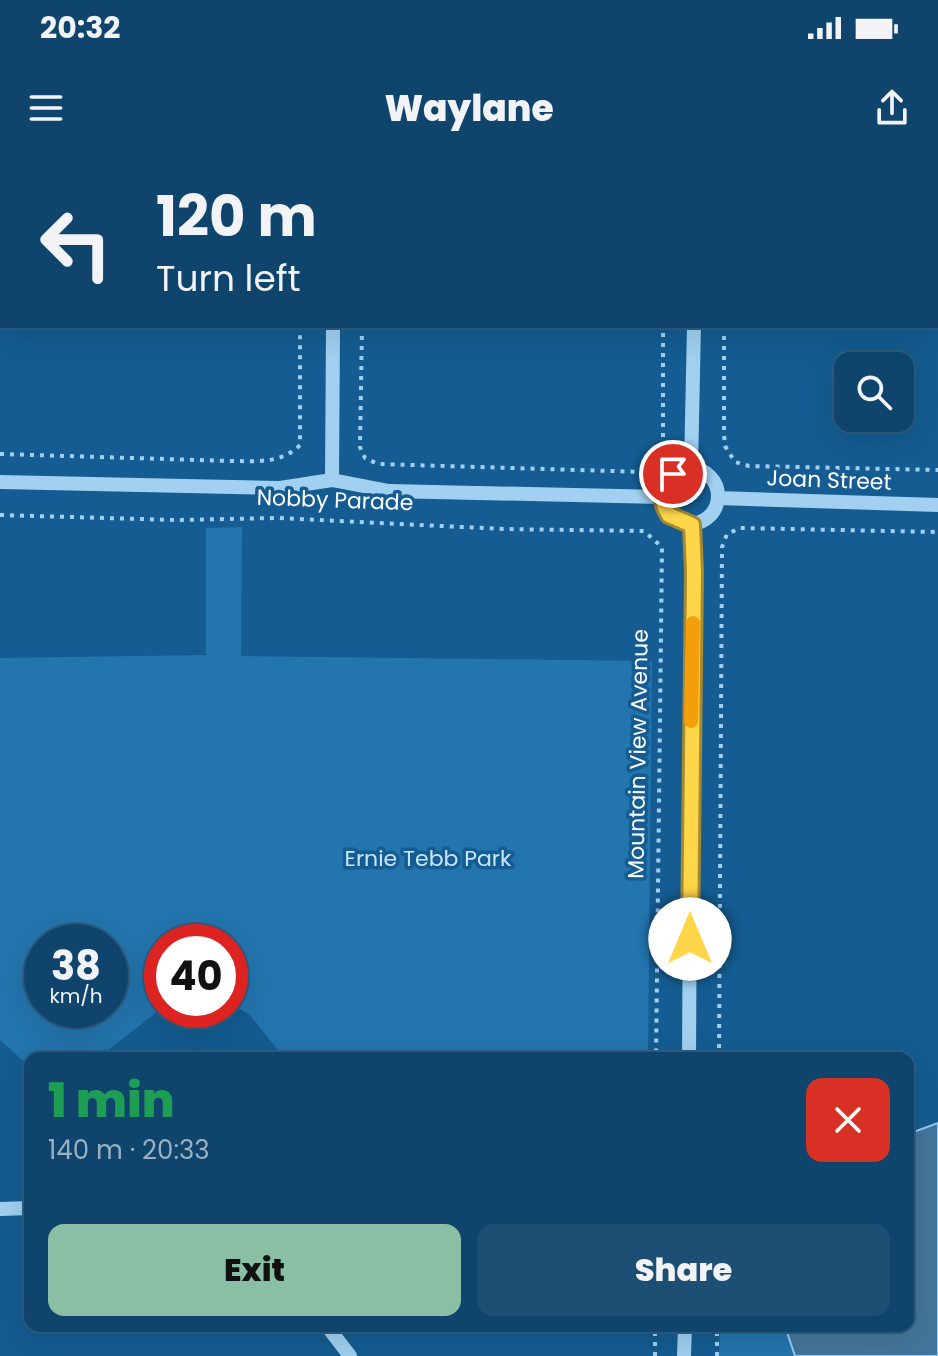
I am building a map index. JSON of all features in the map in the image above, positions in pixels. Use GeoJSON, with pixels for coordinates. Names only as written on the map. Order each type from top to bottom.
{"type":"FeatureCollection","features":[{"type":"Feature","properties":{"kind":"street"},"geometry":{"type":"LineString","coordinates":[[332,480],[333,328]]}},
{"type":"Feature","properties":{"kind":"street"},"geometry":{"type":"LineString","coordinates":[[691,468],[694,328]]}},
{"type":"Feature","properties":{"kind":"street"},"geometry":{"type":"LineString","coordinates":[[691,468],[714,481],[718,498],[707,519],[692,525],[669,515],[662,497],[666,481],[673,474],[691,468]]}},
{"type":"Feature","properties":{"kind":"street","name":"Nobby Parade"},"geometry":{"type":"LineString","coordinates":[[0,482],[280,488],[332,480],[389,491],[662,497]]}},
{"type":"Feature","properties":{"kind":"street","name":"Joan Street"},"geometry":{"type":"LineString","coordinates":[[718,498],[938,505]]}},
{"type":"Feature","properties":{"kind":"street"},"geometry":{"type":"LineString","coordinates":[[689,1052],[692,525]]}},
{"type":"Feature","properties":{"kind":"street"},"geometry":{"type":"LineString","coordinates":[[0,1209],[24,1208]]}},
{"type":"Feature","properties":{"kind":"street"},"geometry":{"type":"LineString","coordinates":[[332,1332],[350,1356]]}},
{"type":"Feature","properties":{"kind":"street"},"geometry":{"type":"LineString","coordinates":[[684,1356],[685,1332]]}},
{"type":"Feature","properties":{"kind":"path","name":"Nobby Parade"},"geometry":{"type":"LineString","coordinates":[[0,454],[268,461],[289,456],[300,445],[300,328]]}},
{"type":"Feature","properties":{"kind":"path","name":"Nobby Parade"},"geometry":{"type":"LineString","coordinates":[[362,328],[360,447],[365,458],[378,464],[645,472],[658,467],[663,459],[663,328]]}},
{"type":"Feature","properties":{"kind":"path"},"geometry":{"type":"LineString","coordinates":[[724,328],[724,434],[725,446],[735,462],[749,466],[938,470]]}},
{"type":"Feature","properties":{"kind":"path","name":"Nobby Parade"},"geometry":{"type":"LineString","coordinates":[[0,515],[175,520],[278,518],[503,529],[644,531],[662,547]]}},
{"type":"Feature","properties":{"kind":"path"},"geometry":{"type":"LineString","coordinates":[[719,1052],[721,571],[722,547],[727,534],[740,528],[938,532]]}},
{"type":"Feature","properties":{"kind":"path","name":"Mountain View Avenue"},"geometry":{"type":"LineString","coordinates":[[656,1052],[662,547]]}},
{"type":"Feature","properties":{"kind":"path"},"geometry":{"type":"LineString","coordinates":[[655,1332],[655,1356]]}},
{"type":"Feature","properties":{"kind":"path"},"geometry":{"type":"LineString","coordinates":[[717,1332],[717,1356]]}},
{"type":"Feature","properties":{"kind":"green space","name":"Ernie Tebb Park"},"geometry":{"type":"Polygon","coordinates":[[[242,527],[241,656],[652,661],[648,1052],[279,1052],[248,1014],[248,924],[144,924],[144,1022],[106,1052],[24,1052],[24,1062],[0,1040],[0,658],[206,655],[206,528],[242,527]]]}},
{"type":"Feature","properties":{"kind":"green space"},"geometry":{"type":"Polygon","coordinates":[[[720,1332],[787,1332],[795,1356],[719,1356],[720,1332]]]}},
{"type":"Feature","properties":{"kind":"shaded area"},"geometry":{"type":"Polygon","coordinates":[[[938,1123],[938,1356],[795,1356],[787,1332],[914,1332],[914,1132],[938,1123]]]}},
{"type":"Feature","properties":{"kind":"slow traffic"},"geometry":{"type":"LineString","coordinates":[[691,721],[693,623]]}},
{"type":"Feature","properties":{"kind":"route"},"geometry":{"type":"LineString","coordinates":[[673,474],[663,490],[664,508],[675,521],[692,525],[694,572],[690,939]]}}]}
